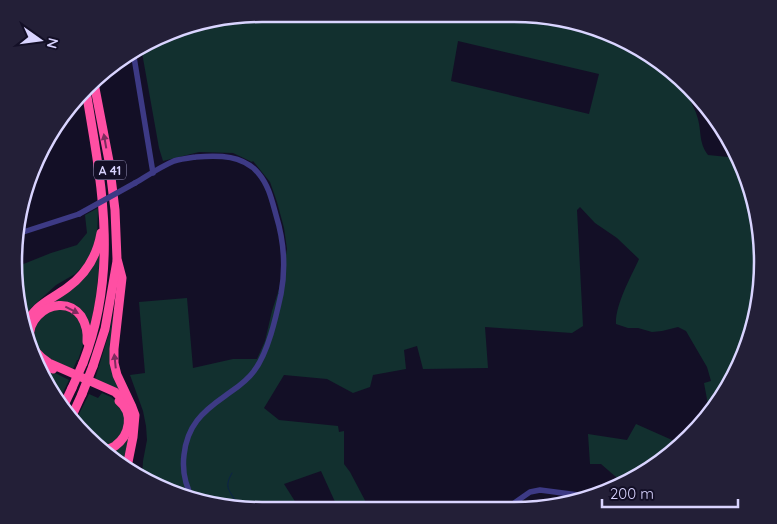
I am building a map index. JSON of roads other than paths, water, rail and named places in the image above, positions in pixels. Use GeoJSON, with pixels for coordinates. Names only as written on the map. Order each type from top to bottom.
{"type":"FeatureCollection","features":[{"type":"Feature","properties":{"kind":"highway","name":"A 41"},"geometry":{"type":"LineString","coordinates":[[74,411],[93,366],[105,330],[117,258],[115,210],[109,161],[95,91]]}},
{"type":"Feature","properties":{"kind":"highway","name":"A 41"},"geometry":{"type":"LineString","coordinates":[[66,400],[83,363],[99,311],[105,252],[104,218],[98,164],[87,99]]}},
{"type":"Feature","properties":{"kind":"highway"},"geometry":{"type":"LineString","coordinates":[[30,319],[42,303],[68,287],[87,269],[99,243],[104,218]]}},
{"type":"Feature","properties":{"kind":"highway"},"geometry":{"type":"LineString","coordinates":[[117,258],[122,278],[114,363],[121,386],[135,415],[128,460]]}},
{"type":"Feature","properties":{"kind":"highway"},"geometry":{"type":"LineString","coordinates":[[32,326],[37,315],[44,310],[54,306],[71,308],[79,313],[85,323],[88,332],[87,352]]}},
{"type":"Feature","properties":{"kind":"highway"},"geometry":{"type":"LineString","coordinates":[[43,359],[115,392],[126,401],[134,423]]}},
{"type":"Feature","properties":{"kind":"highway"},"geometry":{"type":"LineString","coordinates":[[47,368],[113,396],[122,404],[129,420],[127,431],[122,439],[111,448]]}},
{"type":"Feature","properties":{"kind":"street"},"geometry":{"type":"LineString","coordinates":[[134,60],[153,173]]}},
{"type":"Feature","properties":{"kind":"street"},"geometry":{"type":"LineString","coordinates":[[25,231],[79,214],[176,160],[225,156],[247,164],[264,181],[270,193],[283,245],[284,261],[281,294],[265,352],[259,364],[240,386],[201,415],[193,424],[185,446],[183,469],[188,490]]}},
{"type":"Feature","properties":{"kind":"street"},"geometry":{"type":"LineString","coordinates":[[517,501],[530,492],[540,490],[572,494]]}},
{"type":"Feature","properties":{"kind":"waterway"},"geometry":{"type":"LineString","coordinates":[[232,473],[228,487],[235,500]]}}]}
